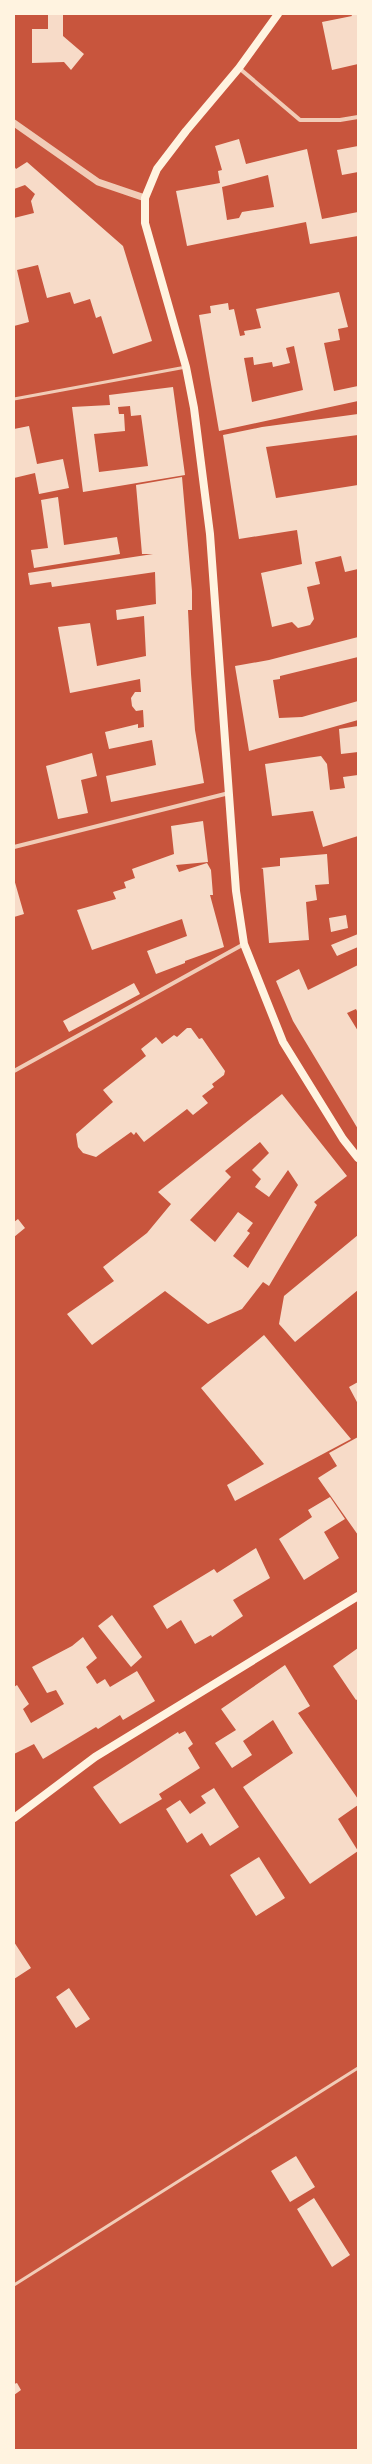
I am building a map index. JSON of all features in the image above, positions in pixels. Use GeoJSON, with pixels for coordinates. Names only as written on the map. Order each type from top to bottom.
{"type":"FeatureCollection","features":[{"type":"Feature","properties":{"kind":"main road"},"geometry":{"type":"LineString","coordinates":[[278,14],[239,68],[186,131],[162,163],[145,198],[145,223],[186,367],[194,408],[210,534],[236,891],[244,944],[283,1042],[343,1139],[358,1158]]}},
{"type":"Feature","properties":{"kind":"main road"},"geometry":{"type":"LineString","coordinates":[[14,1818],[95,1757],[358,1596]]}},
{"type":"Feature","properties":{"kind":"street"},"geometry":{"type":"LineString","coordinates":[[239,68],[300,120],[340,120],[358,117]]}},
{"type":"Feature","properties":{"kind":"street"},"geometry":{"type":"LineString","coordinates":[[14,123],[98,182],[145,198]]}},
{"type":"Feature","properties":{"kind":"street"},"geometry":{"type":"LineString","coordinates":[[14,847],[229,793]]}},
{"type":"Feature","properties":{"kind":"street"},"geometry":{"type":"LineString","coordinates":[[14,1071],[244,944]]}},
{"type":"Feature","properties":{"kind":"lane"},"geometry":{"type":"LineString","coordinates":[[14,399],[186,367]]}},
{"type":"Feature","properties":{"kind":"lane"},"geometry":{"type":"LineString","coordinates":[[14,2285],[358,2068]]}},
{"type":"Feature","properties":{"kind":"building"},"geometry":{"type":"Polygon","coordinates":[[[48,14],[63,14],[63,36],[84,54],[71,70],[64,62],[32,63],[32,29],[48,29],[48,14]]]}},
{"type":"Feature","properties":{"kind":"building"},"geometry":{"type":"Polygon","coordinates":[[[351,14],[358,14],[358,64],[332,70],[322,22],[352,16],[351,14]]]}},
{"type":"Feature","properties":{"kind":"building"},"geometry":{"type":"Polygon","coordinates":[[[239,139],[246,164],[307,149],[322,219],[358,212],[358,236],[310,244],[306,222],[187,246],[176,191],[220,183],[218,171],[222,170],[215,146],[239,139]],[[268,175],[222,187],[227,220],[239,218],[242,212],[274,207],[268,175]]]}},
{"type":"Feature","properties":{"kind":"building"},"geometry":{"type":"Polygon","coordinates":[[[358,146],[358,172],[342,175],[337,150],[358,146]]]}},
{"type":"Feature","properties":{"kind":"building"},"geometry":{"type":"Polygon","coordinates":[[[27,162],[123,246],[152,341],[113,354],[101,316],[96,318],[90,299],[74,304],[70,292],[47,298],[38,265],[17,270],[29,322],[14,326],[14,218],[34,213],[31,201],[35,194],[25,185],[14,189],[14,166],[16,169],[27,162]]]}},
{"type":"Feature","properties":{"kind":"building"},"geometry":{"type":"Polygon","coordinates":[[[339,292],[348,327],[338,329],[340,340],[324,343],[334,391],[358,386],[358,401],[219,431],[199,315],[211,313],[210,306],[228,303],[229,310],[234,309],[240,336],[245,335],[244,331],[261,328],[256,309],[339,292]],[[294,346],[286,348],[290,363],[273,367],[272,362],[254,365],[253,357],[244,358],[252,402],[303,390],[294,346]]]}},
{"type":"Feature","properties":{"kind":"building"},"geometry":{"type":"Polygon","coordinates":[[[173,387],[185,475],[83,492],[72,407],[110,405],[109,395],[173,387]],[[130,406],[118,407],[119,414],[124,414],[125,431],[94,434],[99,472],[148,466],[141,415],[131,416],[130,406]]]}},
{"type":"Feature","properties":{"kind":"building"},"geometry":{"type":"Polygon","coordinates":[[[358,414],[358,435],[266,447],[276,498],[358,485],[358,569],[345,572],[341,556],[315,562],[320,584],[307,587],[314,619],[310,625],[298,628],[292,622],[272,627],[261,573],[302,564],[297,530],[239,539],[223,435],[262,427],[358,414]]]}},
{"type":"Feature","properties":{"kind":"building"},"geometry":{"type":"Polygon","coordinates":[[[29,426],[37,464],[63,459],[69,488],[39,494],[35,473],[14,478],[14,429],[29,426]]]}},
{"type":"Feature","properties":{"kind":"building"},"geometry":{"type":"Polygon","coordinates":[[[182,477],[192,591],[192,610],[188,610],[195,730],[204,783],[111,802],[106,776],[156,765],[152,740],[109,749],[105,732],[138,724],[138,728],[144,727],[143,710],[136,711],[132,706],[131,698],[135,692],[141,692],[140,679],[70,693],[58,627],[90,623],[97,666],[146,656],[144,616],[117,620],[116,610],[156,604],[155,572],[52,587],[51,582],[30,585],[28,573],[153,554],[142,554],[136,485],[182,477]]]}},
{"type":"Feature","properties":{"kind":"building"},"geometry":{"type":"Polygon","coordinates":[[[58,497],[64,545],[117,537],[120,554],[34,568],[31,550],[48,548],[41,500],[58,497]]]}},
{"type":"Feature","properties":{"kind":"building"},"geometry":{"type":"Polygon","coordinates":[[[358,637],[358,657],[280,676],[280,679],[273,680],[279,718],[302,717],[358,701],[358,720],[249,751],[235,666],[269,660],[358,637]]]}},
{"type":"Feature","properties":{"kind":"building"},"geometry":{"type":"Polygon","coordinates":[[[358,726],[358,752],[341,754],[339,729],[358,726]]]}},
{"type":"Feature","properties":{"kind":"building"},"geometry":{"type":"Polygon","coordinates":[[[92,753],[97,776],[81,780],[88,813],[58,819],[46,766],[92,753]]]}},
{"type":"Feature","properties":{"kind":"building"},"geometry":{"type":"Polygon","coordinates":[[[321,756],[327,764],[330,790],[345,788],[343,777],[358,775],[358,836],[323,847],[313,811],[272,816],[265,764],[321,756]]]}},
{"type":"Feature","properties":{"kind":"building"},"geometry":{"type":"Polygon","coordinates":[[[203,821],[208,862],[176,865],[179,872],[207,863],[211,870],[213,895],[210,895],[224,947],[185,961],[185,963],[156,974],[147,951],[187,936],[182,919],[92,950],[77,910],[116,899],[113,892],[126,888],[124,882],[135,878],[132,869],[174,854],[171,826],[203,821]]]}},
{"type":"Feature","properties":{"kind":"building"},"geometry":{"type":"Polygon","coordinates":[[[327,854],[329,884],[315,885],[317,900],[306,902],[309,940],[269,943],[263,869],[261,868],[280,866],[280,858],[327,854]]]}},
{"type":"Feature","properties":{"kind":"building"},"geometry":{"type":"Polygon","coordinates":[[[14,879],[24,914],[14,917],[14,879]]]}},
{"type":"Feature","properties":{"kind":"building"},"geometry":{"type":"Polygon","coordinates":[[[346,915],[348,928],[331,932],[329,918],[346,915]]]}},
{"type":"Feature","properties":{"kind":"building"},"geometry":{"type":"Polygon","coordinates":[[[358,934],[358,947],[337,956],[331,945],[358,934]]]}},
{"type":"Feature","properties":{"kind":"building"},"geometry":{"type":"Polygon","coordinates":[[[358,965],[358,1013],[356,1009],[347,1013],[358,1031],[358,1129],[293,1021],[276,981],[299,969],[308,990],[358,965]]]}},
{"type":"Feature","properties":{"kind":"building"},"geometry":{"type":"Polygon","coordinates":[[[134,983],[140,994],[69,1032],[63,1021],[134,983]]]}},
{"type":"Feature","properties":{"kind":"building"},"geometry":{"type":"Polygon","coordinates":[[[187,1028],[191,1028],[199,1039],[202,1038],[225,1071],[224,1075],[212,1084],[214,1087],[202,1096],[208,1103],[193,1115],[187,1109],[144,1142],[136,1132],[134,1135],[131,1132],[96,1157],[83,1153],[78,1147],[76,1134],[113,1102],[103,1090],[146,1056],[141,1049],[156,1037],[162,1044],[174,1035],[177,1037],[187,1028]]]}},
{"type":"Feature","properties":{"kind":"building"},"geometry":{"type":"Polygon","coordinates":[[[282,1094],[347,1176],[314,1202],[317,1205],[269,1286],[263,1282],[242,1309],[208,1324],[165,1291],[92,1345],[67,1314],[114,1281],[103,1267],[147,1233],[171,1204],[158,1192],[282,1094]],[[260,1142],[225,1171],[231,1177],[190,1220],[215,1242],[238,1212],[253,1223],[247,1231],[250,1233],[233,1256],[248,1268],[298,1185],[288,1170],[269,1197],[255,1187],[261,1179],[252,1170],[269,1153],[260,1142]]]}},
{"type":"Feature","properties":{"kind":"building"},"geometry":{"type":"Polygon","coordinates":[[[18,1219],[25,1228],[14,1237],[14,1222],[18,1219]]]}},
{"type":"Feature","properties":{"kind":"building"},"geometry":{"type":"Polygon","coordinates":[[[358,1235],[358,1290],[295,1342],[279,1324],[284,1296],[358,1235]]]}},
{"type":"Feature","properties":{"kind":"building"},"geometry":{"type":"Polygon","coordinates":[[[264,1335],[351,1439],[235,1501],[227,1485],[264,1464],[201,1388],[264,1335]]]}},
{"type":"Feature","properties":{"kind":"building"},"geometry":{"type":"Polygon","coordinates":[[[358,1382],[358,1404],[349,1387],[358,1382]]]}},
{"type":"Feature","properties":{"kind":"building"},"geometry":{"type":"Polygon","coordinates":[[[358,1437],[358,1535],[318,1478],[337,1466],[329,1453],[358,1437]]]}},
{"type":"Feature","properties":{"kind":"building"},"geometry":{"type":"Polygon","coordinates":[[[330,1497],[345,1519],[324,1532],[339,1558],[304,1580],[279,1539],[312,1517],[308,1510],[330,1497]]]}},
{"type":"Feature","properties":{"kind":"building"},"geometry":{"type":"Polygon","coordinates":[[[256,1548],[270,1578],[233,1600],[243,1616],[212,1637],[211,1635],[195,1644],[181,1620],[167,1629],[153,1606],[214,1569],[217,1573],[256,1548]]]}},
{"type":"Feature","properties":{"kind":"building"},"geometry":{"type":"Polygon","coordinates":[[[112,1615],[142,1657],[131,1667],[98,1626],[112,1615]]]}},
{"type":"Feature","properties":{"kind":"building"},"geometry":{"type":"Polygon","coordinates":[[[83,1637],[97,1658],[86,1667],[97,1684],[105,1679],[110,1687],[137,1671],[155,1701],[123,1720],[120,1715],[98,1729],[96,1727],[43,1759],[34,1744],[14,1754],[14,1687],[17,1685],[29,1704],[23,1709],[31,1723],[64,1704],[56,1690],[47,1693],[32,1667],[72,1646],[83,1637]]]}},
{"type":"Feature","properties":{"kind":"building"},"geometry":{"type":"Polygon","coordinates":[[[358,1648],[358,1699],[356,1700],[333,1666],[358,1648]]]}},
{"type":"Feature","properties":{"kind":"building"},"geometry":{"type":"Polygon","coordinates":[[[285,1665],[310,1706],[298,1713],[358,1799],[358,1805],[338,1819],[358,1851],[310,1884],[243,1787],[293,1753],[273,1720],[243,1741],[252,1755],[232,1768],[215,1743],[236,1730],[221,1709],[285,1665]]]}},
{"type":"Feature","properties":{"kind":"building"},"geometry":{"type":"Polygon","coordinates":[[[185,1731],[193,1744],[188,1748],[200,1768],[159,1794],[162,1799],[120,1824],[93,1787],[178,1732],[179,1734],[185,1731]]]}},
{"type":"Feature","properties":{"kind":"building"},"geometry":{"type":"Polygon","coordinates":[[[214,1788],[239,1827],[210,1846],[202,1833],[187,1843],[166,1809],[180,1800],[190,1814],[206,1803],[201,1796],[214,1788]]]}},
{"type":"Feature","properties":{"kind":"building"},"geometry":{"type":"Polygon","coordinates":[[[259,1857],[285,1898],[256,1916],[230,1875],[259,1857]]]}},
{"type":"Feature","properties":{"kind":"building"},"geometry":{"type":"Polygon","coordinates":[[[14,1942],[31,1968],[14,1979],[14,1942]]]}},
{"type":"Feature","properties":{"kind":"building"},"geometry":{"type":"Polygon","coordinates":[[[69,1988],[90,2019],[76,2028],[56,1997],[69,1988]]]}},
{"type":"Feature","properties":{"kind":"building"},"geometry":{"type":"Polygon","coordinates":[[[296,2156],[315,2187],[290,2202],[271,2171],[296,2156]]]}},
{"type":"Feature","properties":{"kind":"building"},"geometry":{"type":"Polygon","coordinates":[[[314,2198],[350,2255],[332,2267],[297,2209],[314,2198]]]}},
{"type":"Feature","properties":{"kind":"building"},"geometry":{"type":"Polygon","coordinates":[[[17,2383],[21,2390],[14,2395],[14,2384],[17,2383]]]}}]}
